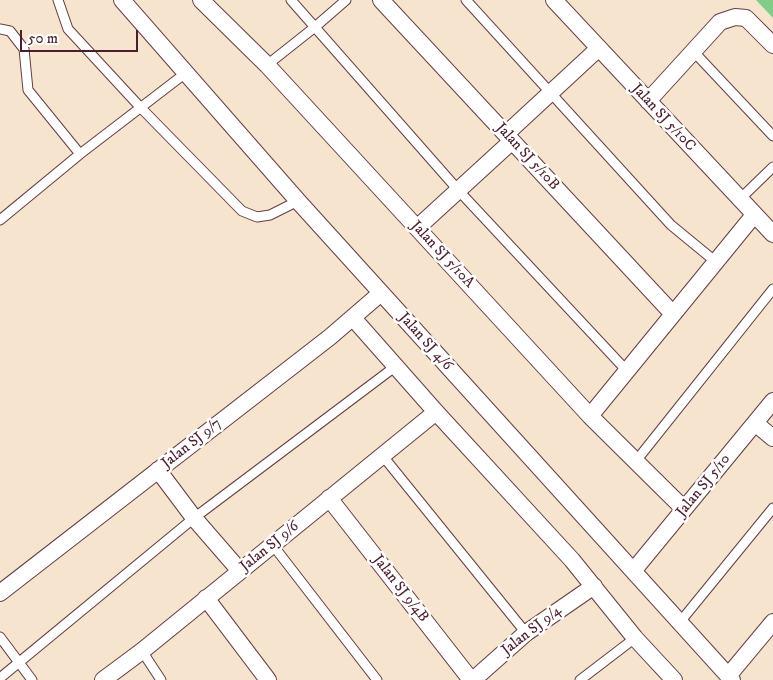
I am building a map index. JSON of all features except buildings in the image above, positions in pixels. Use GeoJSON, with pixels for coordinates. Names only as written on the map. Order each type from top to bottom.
{"type":"FeatureCollection","features":[{"type":"Feature","properties":{"kind":"street","name":"Jalan SJ 4/6"},"geometry":{"type":"LineString","coordinates":[[122,0],[298,201],[730,678]]}},
{"type":"Feature","properties":{"kind":"street","name":"Jalan SJ 5/10A"},"geometry":{"type":"LineString","coordinates":[[201,0],[267,64],[590,416],[684,509]]}},
{"type":"Feature","properties":{"kind":"street","name":"Jalan SJ 5/10B"},"geometry":{"type":"LineString","coordinates":[[381,0],[673,314]]}},
{"type":"Feature","properties":{"kind":"street","name":"Jalan SJ 5/10C"},"geometry":{"type":"LineString","coordinates":[[554,0],[739,200],[773,234]]}},
{"type":"Feature","properties":{"kind":"street"},"geometry":{"type":"LineString","coordinates":[[648,101],[720,22],[735,17],[746,18],[773,45]]}},
{"type":"Feature","properties":{"kind":"street"},"geometry":{"type":"LineString","coordinates":[[417,228],[459,191],[550,93],[599,48]]}},
{"type":"Feature","properties":{"kind":"street"},"geometry":{"type":"LineString","coordinates":[[590,416],[754,216]]}},
{"type":"Feature","properties":{"kind":"street","name":"Jalan SJ 9/7"},"geometry":{"type":"LineString","coordinates":[[0,593],[353,318],[381,293]]}},
{"type":"Feature","properties":{"kind":"street"},"geometry":{"type":"LineString","coordinates":[[353,318],[594,586],[635,638],[674,680]]}},
{"type":"Feature","properties":{"kind":"street","name":"Jalan SJ 5/10"},"geometry":{"type":"LineString","coordinates":[[634,570],[773,401]]}},
{"type":"Feature","properties":{"kind":"street","name":"Jalan SJ 9/6"},"geometry":{"type":"LineString","coordinates":[[102,680],[142,651],[436,412]]}},
{"type":"Feature","properties":{"kind":"street"},"geometry":{"type":"LineString","coordinates":[[755,423],[773,438]]}},
{"type":"Feature","properties":{"kind":"street"},"geometry":{"type":"LineString","coordinates":[[158,470],[194,518],[240,571]]}},
{"type":"Feature","properties":{"kind":"street","name":"Jalan SJ 9/4B"},"geometry":{"type":"LineString","coordinates":[[329,498],[472,680]]}},
{"type":"Feature","properties":{"kind":"street","name":"Jalan SJ 9/4"},"geometry":{"type":"LineString","coordinates":[[472,680],[526,633],[594,586]]}},
{"type":"Feature","properties":{"kind":"street"},"geometry":{"type":"LineString","coordinates":[[206,598],[268,680]]}},
{"type":"Feature","properties":{"kind":"street"},"geometry":{"type":"LineString","coordinates":[[730,678],[773,622]]}},
{"type":"Feature","properties":{"kind":"lane"},"geometry":{"type":"LineString","coordinates":[[58,0],[68,30],[242,211],[256,217],[270,215],[298,201]]}},
{"type":"Feature","properties":{"kind":"lane"},"geometry":{"type":"LineString","coordinates":[[291,0],[459,191],[627,372]]}},
{"type":"Feature","properties":{"kind":"lane"},"geometry":{"type":"LineString","coordinates":[[267,64],[346,0]]}},
{"type":"Feature","properties":{"kind":"lane"},"geometry":{"type":"LineString","coordinates":[[466,0],[671,225],[716,262]]}},
{"type":"Feature","properties":{"kind":"lane"},"geometry":{"type":"LineString","coordinates":[[0,29],[10,31],[24,49],[28,90],[80,154]]}},
{"type":"Feature","properties":{"kind":"lane"},"geometry":{"type":"LineString","coordinates":[[694,52],[773,136]]}},
{"type":"Feature","properties":{"kind":"lane"},"geometry":{"type":"LineString","coordinates":[[0,220],[80,154],[187,72]]}},
{"type":"Feature","properties":{"kind":"lane"},"geometry":{"type":"LineString","coordinates":[[739,200],[773,167]]}},
{"type":"Feature","properties":{"kind":"lane"},"geometry":{"type":"LineString","coordinates":[[636,461],[773,289]]}},
{"type":"Feature","properties":{"kind":"lane"},"geometry":{"type":"LineString","coordinates":[[0,678],[194,518],[396,366]]}},
{"type":"Feature","properties":{"kind":"lane"},"geometry":{"type":"LineString","coordinates":[[382,455],[526,633]]}},
{"type":"Feature","properties":{"kind":"lane"},"geometry":{"type":"LineString","coordinates":[[680,622],[773,508]]}},
{"type":"Feature","properties":{"kind":"lane"},"geometry":{"type":"LineString","coordinates":[[272,544],[377,680]]}},
{"type":"Feature","properties":{"kind":"lane"},"geometry":{"type":"LineString","coordinates":[[0,637],[32,680]]}},
{"type":"Feature","properties":{"kind":"lane"},"geometry":{"type":"LineString","coordinates":[[580,680],[635,638]]}},
{"type":"Feature","properties":{"kind":"lane"},"geometry":{"type":"LineString","coordinates":[[142,651],[161,680]]}},
{"type":"Feature","properties":{"kind":"green space"},"geometry":{"type":"Polygon","coordinates":[[[756,0],[773,0],[773,18],[756,0]]]}}]}
